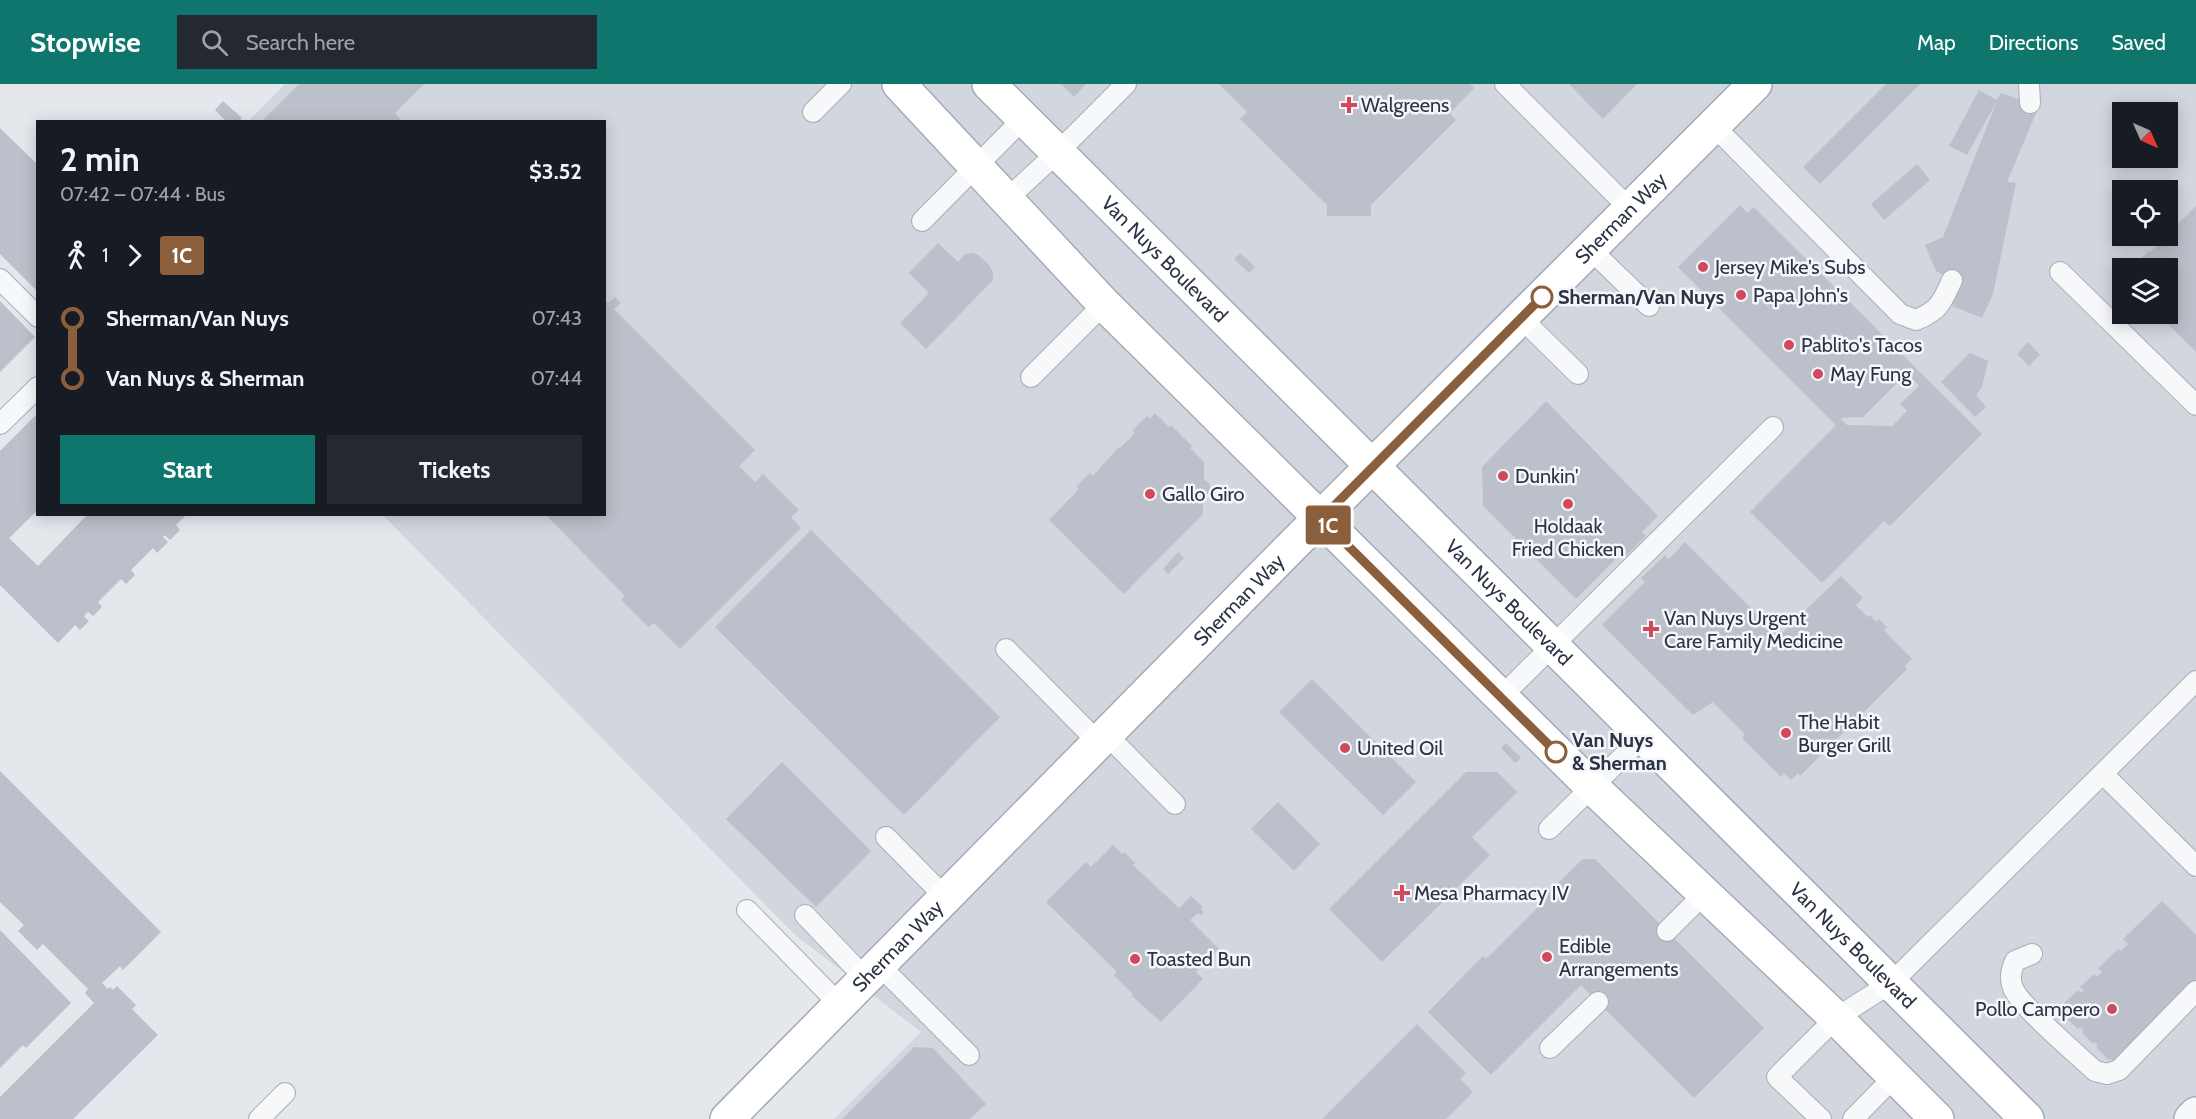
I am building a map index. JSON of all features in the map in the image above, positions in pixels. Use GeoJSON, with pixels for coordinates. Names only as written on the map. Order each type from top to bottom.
{"type":"FeatureCollection","features":[{"type":"Feature","properties":{"kind":"main road"},"geometry":{"type":"LineString","coordinates":[[899,84],[1104,304],[1592,787],[1836,1017],[1937,1119]]}},
{"type":"Feature","properties":{"kind":"main road","name":"Van Nuys Boulevard"},"geometry":{"type":"LineString","coordinates":[[989,84],[1059,151],[2027,1119]]}},
{"type":"Feature","properties":{"kind":"main road","name":"Sherman Way"},"geometry":{"type":"LineString","coordinates":[[727,1119],[1629,208],[1755,84]]}},
{"type":"Feature","properties":{"kind":"street"},"geometry":{"type":"LineString","coordinates":[[2191,1119],[2196,1114]]}},
{"type":"Feature","properties":{"kind":"lane"},"geometry":{"type":"LineString","coordinates":[[813,112],[841,84]]}},
{"type":"Feature","properties":{"kind":"lane"},"geometry":{"type":"LineString","coordinates":[[1007,199],[1126,84]]}},
{"type":"Feature","properties":{"kind":"lane"},"geometry":{"type":"LineString","coordinates":[[1505,84],[1629,208]]}},
{"type":"Feature","properties":{"kind":"lane"},"geometry":{"type":"LineString","coordinates":[[922,221],[1023,119]]}},
{"type":"Feature","properties":{"kind":"lane"},"geometry":{"type":"LineString","coordinates":[[1713,125],[1900,314],[1916,320],[1930,314],[1941,304],[1952,280]]}},
{"type":"Feature","properties":{"kind":"lane"},"geometry":{"type":"LineString","coordinates":[[1590,249],[1648,306]]}},
{"type":"Feature","properties":{"kind":"lane"},"geometry":{"type":"LineString","coordinates":[[2060,272],[2196,405]]}},
{"type":"Feature","properties":{"kind":"lane"},"geometry":{"type":"LineString","coordinates":[[0,279],[36,315]]}},
{"type":"Feature","properties":{"kind":"lane"},"geometry":{"type":"LineString","coordinates":[[1031,377],[1104,304]]}},
{"type":"Feature","properties":{"kind":"lane"},"geometry":{"type":"LineString","coordinates":[[1521,318],[1578,374]]}},
{"type":"Feature","properties":{"kind":"lane"},"geometry":{"type":"LineString","coordinates":[[0,424],[36,389]]}},
{"type":"Feature","properties":{"kind":"lane"},"geometry":{"type":"LineString","coordinates":[[1501,697],[1773,427]]}},
{"type":"Feature","properties":{"kind":"lane"},"geometry":{"type":"LineString","coordinates":[[1006,649],[1175,804]]}},
{"type":"Feature","properties":{"kind":"lane"},"geometry":{"type":"LineString","coordinates":[[1821,1119],[1777,1077],[1836,1017],[1891,983],[2196,681]]}},
{"type":"Feature","properties":{"kind":"lane"},"geometry":{"type":"LineString","coordinates":[[1549,829],[1643,736]]}},
{"type":"Feature","properties":{"kind":"lane"},"geometry":{"type":"LineString","coordinates":[[2103,774],[2196,866]]}},
{"type":"Feature","properties":{"kind":"lane"},"geometry":{"type":"LineString","coordinates":[[886,837],[946,898]]}},
{"type":"Feature","properties":{"kind":"lane"},"geometry":{"type":"LineString","coordinates":[[1667,931],[1705,893]]}},
{"type":"Feature","properties":{"kind":"lane"},"geometry":{"type":"LineString","coordinates":[[747,910],[840,1005]]}},
{"type":"Feature","properties":{"kind":"lane"},"geometry":{"type":"LineString","coordinates":[[805,915],[969,1055]]}},
{"type":"Feature","properties":{"kind":"lane"},"geometry":{"type":"LineString","coordinates":[[2032,954],[2015,961],[2010,972],[2013,990],[2028,1008],[2095,1071],[2107,1074],[2119,1070],[2196,991]]}},
{"type":"Feature","properties":{"kind":"lane"},"geometry":{"type":"LineString","coordinates":[[1550,1048],[1598,1002]]}},
{"type":"Feature","properties":{"kind":"lane"},"geometry":{"type":"LineString","coordinates":[[1853,1119],[1894,1077]]}},
{"type":"Feature","properties":{"kind":"lane"},"geometry":{"type":"LineString","coordinates":[[259,1119],[285,1093]]}},
{"type":"Feature","properties":{"kind":"shaded area"},"geometry":{"type":"Polygon","coordinates":[[[285,84],[2196,84],[2196,1119],[834,1119],[921,1032],[794,934],[384,516],[606,516],[606,120],[250,120],[285,84]]]}},
{"type":"Feature","properties":{"kind":"building"},"geometry":{"type":"Polygon","coordinates":[[[299,84],[424,84],[395,113],[401,120],[263,120],[299,84]]]}},
{"type":"Feature","properties":{"kind":"building"},"geometry":{"type":"Polygon","coordinates":[[[1061,84],[1086,84],[1074,97],[1061,84]]]}},
{"type":"Feature","properties":{"kind":"building","name":"Walgreens"},"geometry":{"type":"Polygon","coordinates":[[[1219,84],[1470,84],[1474,88],[1450,113],[1456,120],[1371,205],[1371,216],[1327,216],[1327,205],[1240,119],[1247,112],[1219,84]]]}},
{"type":"Feature","properties":{"kind":"building"},"geometry":{"type":"Polygon","coordinates":[[[1569,84],[1637,84],[1603,119],[1569,84]]]}},
{"type":"Feature","properties":{"kind":"building"},"geometry":{"type":"Polygon","coordinates":[[[1886,84],[1920,84],[1820,184],[1803,167],[1886,84]]]}},
{"type":"Feature","properties":{"kind":"building"},"geometry":{"type":"Polygon","coordinates":[[[1979,90],[1997,100],[2001,93],[2039,106],[2007,182],[2016,183],[1993,294],[1982,318],[1952,306],[1962,284],[1936,271],[1925,245],[1943,237],[1997,101],[1967,155],[1949,146],[1979,90]]]}},
{"type":"Feature","properties":{"kind":"building"},"geometry":{"type":"Polygon","coordinates":[[[223,101],[242,118],[240,120],[225,120],[215,110],[223,101]]]}},
{"type":"Feature","properties":{"kind":"building"},"geometry":{"type":"Polygon","coordinates":[[[0,128],[36,163],[36,290],[0,254],[0,128]]]}},
{"type":"Feature","properties":{"kind":"building"},"geometry":{"type":"Polygon","coordinates":[[[1917,164],[1930,180],[1884,220],[1871,204],[1917,164]]]}},
{"type":"Feature","properties":{"kind":"building"},"geometry":{"type":"Polygon","coordinates":[[[1740,205],[1747,213],[1754,207],[1982,434],[1890,526],[1884,521],[1822,583],[1750,512],[1836,425],[1678,267],[1740,205]],[[1907,373],[1863,417],[1840,418],[1847,425],[1892,426],[1907,411],[1900,404],[1919,386],[1907,373]]]}},
{"type":"Feature","properties":{"kind":"building"},"geometry":{"type":"Polygon","coordinates":[[[2196,206],[2196,352],[2168,324],[2178,324],[2178,258],[2142,258],[2156,246],[2178,246],[2178,224],[2196,206]]]}},
{"type":"Feature","properties":{"kind":"building"},"geometry":{"type":"Polygon","coordinates":[[[938,243],[958,262],[965,254],[978,255],[989,265],[993,273],[993,280],[926,349],[900,323],[929,293],[909,273],[938,243]]]}},
{"type":"Feature","properties":{"kind":"building"},"geometry":{"type":"Polygon","coordinates":[[[1240,253],[1255,267],[1249,273],[1234,259],[1240,253]]]}},
{"type":"Feature","properties":{"kind":"building"},"geometry":{"type":"Polygon","coordinates":[[[615,297],[621,303],[614,309],[755,450],[739,466],[755,482],[763,474],[799,510],[791,517],[801,528],[680,649],[654,623],[648,627],[621,600],[625,596],[547,516],[606,516],[606,301],[608,303],[615,297]]]}},
{"type":"Feature","properties":{"kind":"building"},"geometry":{"type":"Polygon","coordinates":[[[0,301],[35,337],[0,372],[0,301]]]}},
{"type":"Feature","properties":{"kind":"building"},"geometry":{"type":"Polygon","coordinates":[[[2028,342],[2040,355],[2029,366],[2017,354],[2028,342]]]}},
{"type":"Feature","properties":{"kind":"building"},"geometry":{"type":"Polygon","coordinates":[[[1970,353],[1988,361],[1982,387],[1976,395],[1986,407],[1975,417],[1941,382],[1970,353]]]}},
{"type":"Feature","properties":{"kind":"building"},"geometry":{"type":"Polygon","coordinates":[[[1546,401],[1658,516],[1642,532],[1646,536],[1626,556],[1623,552],[1576,599],[1483,506],[1482,467],[1546,401]]]}},
{"type":"Feature","properties":{"kind":"building"},"geometry":{"type":"Polygon","coordinates":[[[1155,413],[1192,446],[1190,448],[1204,462],[1204,480],[1211,488],[1209,494],[1203,496],[1203,514],[1124,594],[1049,520],[1079,489],[1076,487],[1090,473],[1093,476],[1135,433],[1132,431],[1147,416],[1150,418],[1155,413]]]}},
{"type":"Feature","properties":{"kind":"building"},"geometry":{"type":"Polygon","coordinates":[[[36,415],[36,512],[9,538],[38,566],[86,516],[185,516],[176,525],[180,530],[170,540],[165,535],[163,537],[168,542],[157,553],[153,548],[131,570],[135,575],[126,584],[121,579],[98,602],[102,607],[93,616],[88,612],[84,616],[89,621],[80,630],[75,625],[58,643],[0,585],[0,451],[36,415]]]}},
{"type":"Feature","properties":{"kind":"building"},"geometry":{"type":"Polygon","coordinates":[[[811,530],[1000,717],[904,815],[715,627],[811,530]]]}},
{"type":"Feature","properties":{"kind":"building"},"geometry":{"type":"Polygon","coordinates":[[[1685,542],[1779,636],[1841,576],[1863,598],[1856,605],[1876,622],[1879,619],[1887,627],[1884,630],[1912,659],[1905,666],[1907,669],[1800,776],[1798,773],[1791,780],[1784,773],[1781,777],[1742,738],[1745,734],[1713,702],[1693,715],[1602,625],[1645,582],[1641,578],[1665,555],[1669,559],[1685,542]]]}},
{"type":"Feature","properties":{"kind":"building"},"geometry":{"type":"Polygon","coordinates":[[[1178,552],[1184,558],[1168,574],[1163,569],[1178,552]]]}},
{"type":"Feature","properties":{"kind":"building"},"geometry":{"type":"Polygon","coordinates":[[[1312,679],[1416,782],[1383,815],[1279,712],[1312,679]]]}},
{"type":"Feature","properties":{"kind":"building"},"geometry":{"type":"Polygon","coordinates":[[[1506,743],[1521,758],[1515,763],[1501,748],[1506,743]]]}},
{"type":"Feature","properties":{"kind":"building"},"geometry":{"type":"Polygon","coordinates":[[[782,762],[871,851],[816,907],[726,819],[782,762]]]}},
{"type":"Feature","properties":{"kind":"building"},"geometry":{"type":"Polygon","coordinates":[[[0,771],[161,932],[123,970],[120,966],[102,983],[108,989],[110,987],[113,990],[117,986],[136,1005],[132,1009],[158,1035],[73,1119],[0,1119],[0,1097],[94,1003],[85,993],[88,989],[43,944],[37,950],[18,931],[24,925],[0,902],[0,771]]]}},
{"type":"Feature","properties":{"kind":"building"},"geometry":{"type":"Polygon","coordinates":[[[1466,772],[1497,772],[1517,792],[1472,837],[1490,855],[1382,962],[1329,909],[1466,772]]]}},
{"type":"Feature","properties":{"kind":"building"},"geometry":{"type":"Polygon","coordinates":[[[1278,802],[1320,844],[1294,871],[1251,829],[1278,802]]]}},
{"type":"Feature","properties":{"kind":"building"},"geometry":{"type":"Polygon","coordinates":[[[1113,845],[1122,854],[1124,852],[1135,863],[1133,865],[1179,908],[1191,896],[1203,907],[1201,909],[1204,912],[1201,915],[1198,913],[1190,920],[1219,949],[1196,972],[1203,979],[1161,1022],[1132,996],[1133,994],[1114,975],[1117,972],[1046,902],[1086,862],[1091,867],[1113,845]]]}},
{"type":"Feature","properties":{"kind":"building"},"geometry":{"type":"Polygon","coordinates":[[[1583,859],[1595,859],[1764,1028],[1694,1098],[1581,985],[1491,1075],[1428,1012],[1483,956],[1486,959],[1541,904],[1539,901],[1583,859]]]}},
{"type":"Feature","properties":{"kind":"building"},"geometry":{"type":"Polygon","coordinates":[[[2162,901],[2196,935],[2196,980],[2114,1062],[2096,1047],[2098,1045],[2095,1042],[2093,1044],[2082,1033],[2084,1031],[2080,1027],[2078,1029],[2064,1016],[2066,1014],[2062,1010],[2067,1006],[2064,1003],[2078,990],[2081,993],[2084,991],[2080,987],[2094,974],[2097,977],[2102,972],[2098,969],[2118,949],[2121,951],[2128,944],[2123,939],[2162,901]]]}},
{"type":"Feature","properties":{"kind":"building"},"geometry":{"type":"Polygon","coordinates":[[[0,930],[71,1003],[26,1048],[23,1045],[0,1068],[0,930]]]}},
{"type":"Feature","properties":{"kind":"building"},"geometry":{"type":"Polygon","coordinates":[[[1417,1024],[1466,1073],[1460,1079],[1473,1092],[1446,1119],[1322,1119],[1417,1024]]]}},
{"type":"Feature","properties":{"kind":"building"},"geometry":{"type":"Polygon","coordinates":[[[914,1047],[933,1048],[986,1104],[970,1119],[842,1119],[914,1047]]]}},
{"type":"Feature","properties":{"kind":"bus line","name":"1C"},"geometry":{"type":"LineString","coordinates":[[1542,297],[1321,519],[1556,752]]}},
{"type":"Feature","properties":{"kind":"place","name":"Walgreens"},"geometry":{"type":"Point","coordinates":[1349,105]}},
{"type":"Feature","properties":{"kind":"place","name":"Jersey Mike's Subs"},"geometry":{"type":"Point","coordinates":[1703,267]}},
{"type":"Feature","properties":{"kind":"place","name":"Papa John's"},"geometry":{"type":"Point","coordinates":[1741,295]}},
{"type":"Feature","properties":{"kind":"place","name":"Sherman/Van Nuys"},"geometry":{"type":"Point","coordinates":[1542,297]}},
{"type":"Feature","properties":{"kind":"place","name":"Pablito's Tacos"},"geometry":{"type":"Point","coordinates":[1789,345]}},
{"type":"Feature","properties":{"kind":"place","name":"May Fung"},"geometry":{"type":"Point","coordinates":[1818,374]}},
{"type":"Feature","properties":{"kind":"place","name":"Dunkin'"},"geometry":{"type":"Point","coordinates":[1503,476]}},
{"type":"Feature","properties":{"kind":"place","name":"Gallo Giro"},"geometry":{"type":"Point","coordinates":[1150,494]}},
{"type":"Feature","properties":{"kind":"place","name":"Holdaak Fried Chicken"},"geometry":{"type":"Point","coordinates":[1568,504]}},
{"type":"Feature","properties":{"kind":"place","name":"Van Nuys Urgent Care Family Medicine"},"geometry":{"type":"Point","coordinates":[1651,629]}},
{"type":"Feature","properties":{"kind":"place","name":"The Habit Burger Grill"},"geometry":{"type":"Point","coordinates":[1786,733]}},
{"type":"Feature","properties":{"kind":"place","name":"United Oil"},"geometry":{"type":"Point","coordinates":[1345,748]}},
{"type":"Feature","properties":{"kind":"place","name":"Van Nuys & Sherman"},"geometry":{"type":"Point","coordinates":[1556,752]}},
{"type":"Feature","properties":{"kind":"place","name":"Mesa Pharmacy IV"},"geometry":{"type":"Point","coordinates":[1402,893]}},
{"type":"Feature","properties":{"kind":"place","name":"Edible Arrangements"},"geometry":{"type":"Point","coordinates":[1547,957]}},
{"type":"Feature","properties":{"kind":"place","name":"Toasted Bun"},"geometry":{"type":"Point","coordinates":[1135,959]}},
{"type":"Feature","properties":{"kind":"place","name":"Pollo Campero"},"geometry":{"type":"Point","coordinates":[2112,1009]}}]}
